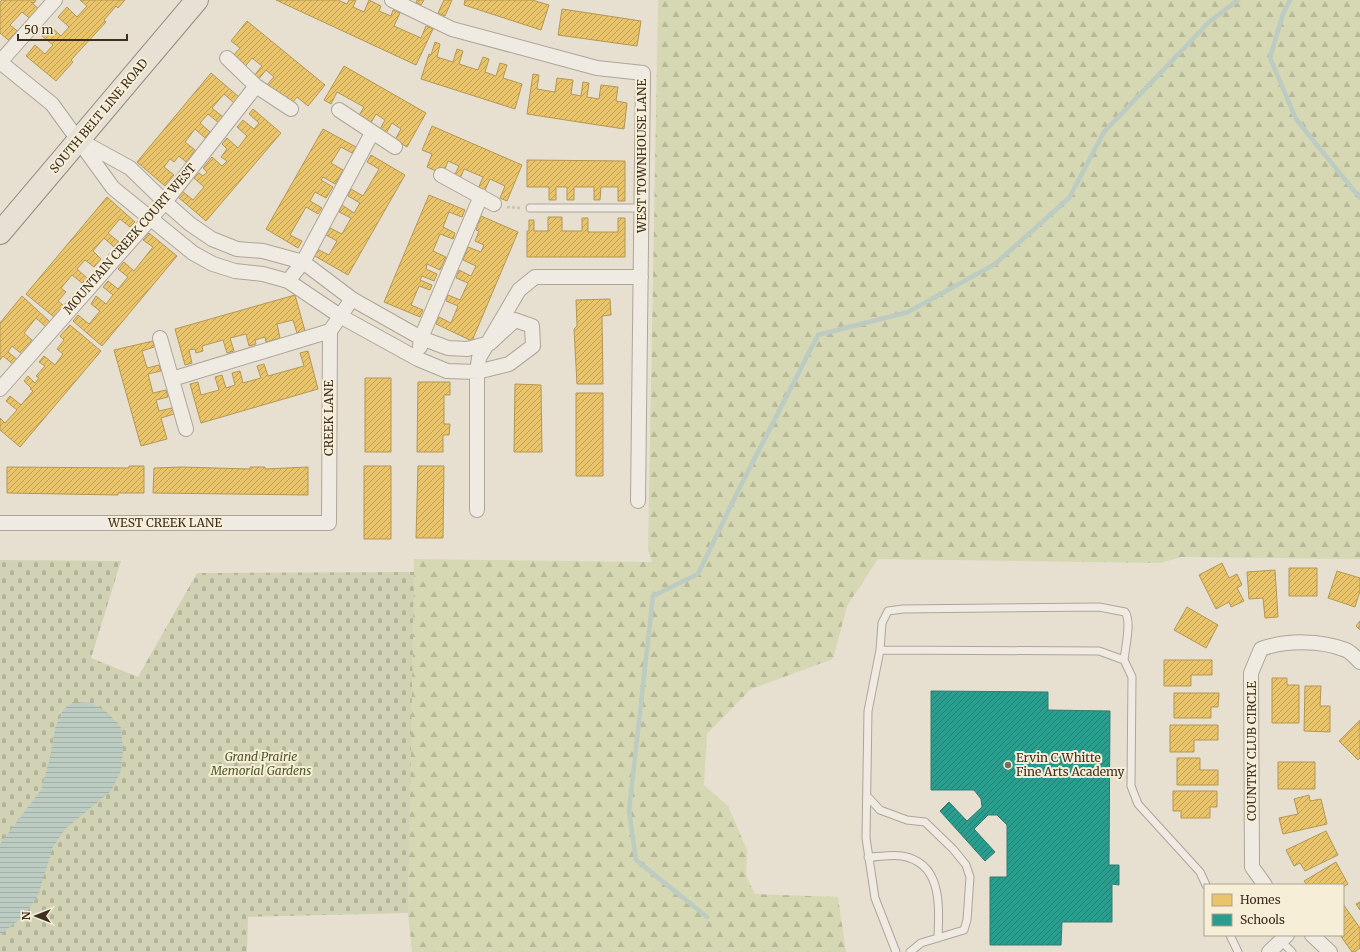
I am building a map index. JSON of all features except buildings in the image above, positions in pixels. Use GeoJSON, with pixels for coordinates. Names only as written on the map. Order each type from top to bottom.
{"type":"FeatureCollection","features":[{"type":"Feature","properties":{"kind":"main road","name":"SOUTH BELT LINE ROAD"},"geometry":{"type":"LineString","coordinates":[[0,233],[198,0]]}},
{"type":"Feature","properties":{"kind":"street"},"geometry":{"type":"LineString","coordinates":[[55,0],[0,62],[52,104],[78,140],[113,188],[193,253],[213,264],[235,271],[263,274],[288,281],[340,316],[418,359],[447,371],[476,372],[509,364],[533,346],[532,326],[515,320],[490,343],[467,349],[448,348],[421,338],[352,299],[303,262],[262,251],[237,249],[212,239],[190,224],[130,168],[78,140]]}},
{"type":"Feature","properties":{"kind":"street","name":"WEST TOWNHOUSE LANE"},"geometry":{"type":"LineString","coordinates":[[392,0],[452,28],[597,68],[643,73],[638,501]]}},
{"type":"Feature","properties":{"kind":"street"},"geometry":{"type":"LineString","coordinates":[[227,58],[256,86],[291,109]]}},
{"type":"Feature","properties":{"kind":"street","name":"MOUNTAIN CREEK COURT WEST"},"geometry":{"type":"LineString","coordinates":[[0,389],[165,202],[256,86]]}},
{"type":"Feature","properties":{"kind":"street"},"geometry":{"type":"LineString","coordinates":[[339,110],[395,147]]}},
{"type":"Feature","properties":{"kind":"street"},"geometry":{"type":"LineString","coordinates":[[288,281],[303,262],[372,133]]}},
{"type":"Feature","properties":{"kind":"street"},"geometry":{"type":"LineString","coordinates":[[441,175],[494,204]]}},
{"type":"Feature","properties":{"kind":"street"},"geometry":{"type":"LineString","coordinates":[[418,359],[421,338],[481,196]]}},
{"type":"Feature","properties":{"kind":"street"},"geometry":{"type":"LineString","coordinates":[[478,510],[476,372],[479,358],[490,343],[519,290],[535,277],[641,277]]}},
{"type":"Feature","properties":{"kind":"street"},"geometry":{"type":"LineString","coordinates":[[172,379],[330,331],[352,299]]}},
{"type":"Feature","properties":{"kind":"street","name":"CREEK LANE"},"geometry":{"type":"LineString","coordinates":[[329,523],[330,331]]}},
{"type":"Feature","properties":{"kind":"street"},"geometry":{"type":"LineString","coordinates":[[160,338],[186,429]]}},
{"type":"Feature","properties":{"kind":"street","name":"WEST CREEK LANE"},"geometry":{"type":"LineString","coordinates":[[0,523],[329,523]]}},
{"type":"Feature","properties":{"kind":"street","name":"COUNTRY CLUB CIRCLE"},"geometry":{"type":"LineString","coordinates":[[1264,884],[1252,867],[1251,673],[1261,650],[1274,644],[1290,642],[1316,644],[1347,650],[1360,662]]}},
{"type":"Feature","properties":{"kind":"street"},"geometry":{"type":"LineString","coordinates":[[1313,936],[1330,952]]}},
{"type":"Feature","properties":{"kind":"street"},"geometry":{"type":"LineString","coordinates":[[1269,952],[1284,938]]}},
{"type":"Feature","properties":{"kind":"lane"},"geometry":{"type":"LineString","coordinates":[[530,208],[642,208]]}},
{"type":"Feature","properties":{"kind":"lane"},"geometry":{"type":"LineString","coordinates":[[896,952],[874,898],[866,838],[868,711],[880,650],[882,623],[888,611],[903,609],[1099,607],[1125,612],[1128,615],[1128,624],[1124,660],[1132,677],[1131,786],[1138,804],[1200,872],[1206,884]]}},
{"type":"Feature","properties":{"kind":"lane"},"geometry":{"type":"LineString","coordinates":[[880,650],[1099,651],[1124,660]]}},
{"type":"Feature","properties":{"kind":"lane"},"geometry":{"type":"LineString","coordinates":[[867,796],[880,810],[907,820],[925,822],[953,849],[966,865],[970,877],[967,920],[964,930],[921,943],[910,952]]}},
{"type":"Feature","properties":{"kind":"lane"},"geometry":{"type":"LineString","coordinates":[[868,857],[902,856],[921,864],[933,877],[939,903],[938,938]]}},
{"type":"Feature","properties":{"kind":"lane"},"geometry":{"type":"LineString","coordinates":[[1230,936],[1238,952]]}},
{"type":"Feature","properties":{"kind":"lane"},"geometry":{"type":"LineString","coordinates":[[1284,938],[1292,952]]}},
{"type":"Feature","properties":{"kind":"path"},"geometry":{"type":"LineString","coordinates":[[494,204],[511,208],[530,208]]}},
{"type":"Feature","properties":{"kind":"green space"},"geometry":{"type":"Polygon","coordinates":[[[658,0],[1360,0],[1360,559],[1182,557],[1160,563],[878,559],[847,606],[833,659],[751,689],[707,734],[704,785],[728,806],[747,850],[746,876],[755,894],[838,897],[846,952],[412,952],[408,913],[414,559],[652,562],[648,550],[658,0]]]}},
{"type":"Feature","properties":{"kind":"green space","name":"Grand Prairie Memorial Gardens"},"geometry":{"type":"Polygon","coordinates":[[[0,560],[121,561],[91,658],[138,677],[197,573],[414,572],[408,913],[248,917],[247,952],[0,952],[0,560]]]}},
{"type":"Feature","properties":{"kind":"shaded area"},"geometry":{"type":"Polygon","coordinates":[[[73,702],[91,703],[108,713],[121,728],[123,750],[121,771],[111,791],[65,829],[53,847],[38,895],[25,915],[0,935],[0,844],[41,790],[50,758],[55,728],[63,710],[73,702]]]}},
{"type":"Feature","properties":{"kind":"waterway"},"geometry":{"type":"LineString","coordinates":[[707,917],[636,860],[629,811],[653,596],[698,574],[738,491],[818,335],[908,312],[995,264],[1069,198],[1104,132],[1209,22],[1238,0]]}},
{"type":"Feature","properties":{"kind":"waterway"},"geometry":{"type":"LineString","coordinates":[[1290,0],[1283,14],[1270,58],[1296,119],[1360,198]]}},
{"type":"Feature","properties":{"kind":"place","name":"Ervin C Whitte Fine Arts Academy"},"geometry":{"type":"Point","coordinates":[1008,765]}}]}
